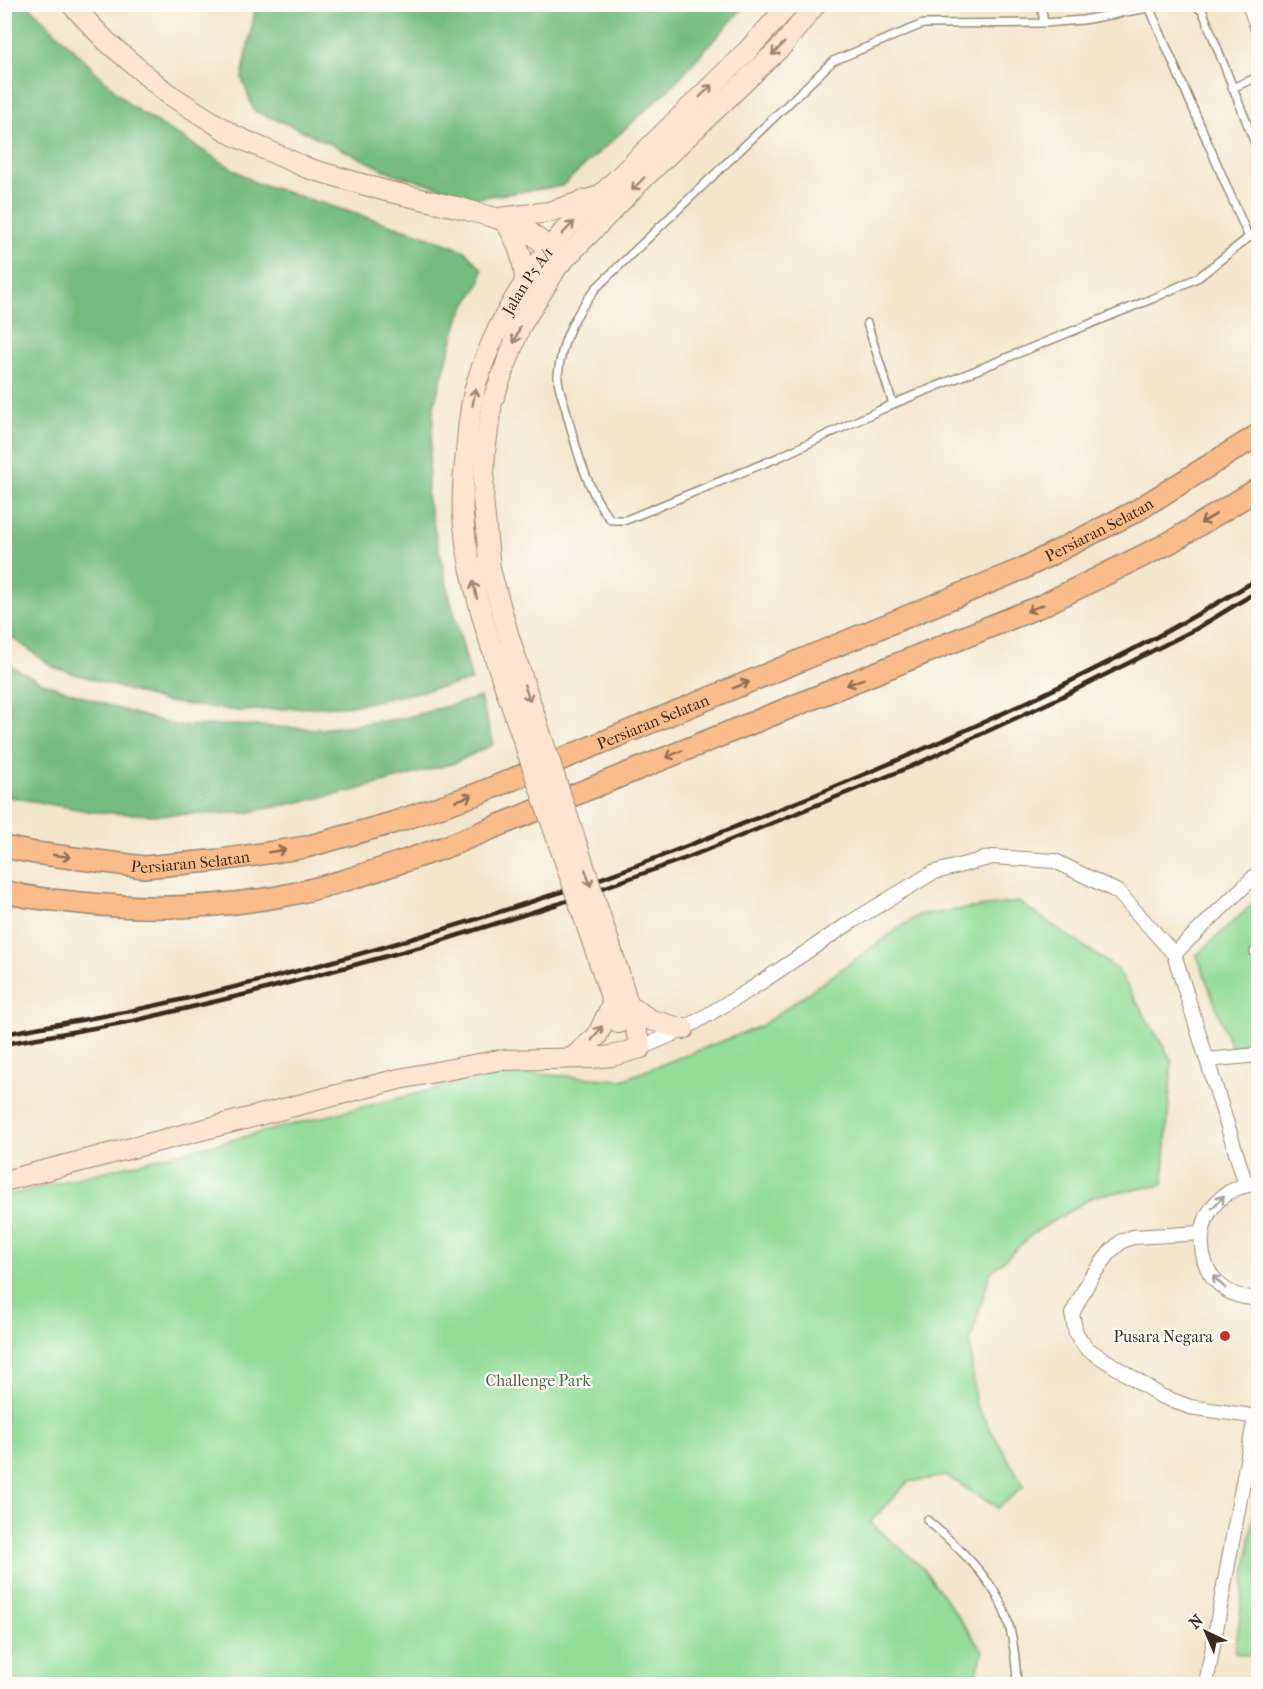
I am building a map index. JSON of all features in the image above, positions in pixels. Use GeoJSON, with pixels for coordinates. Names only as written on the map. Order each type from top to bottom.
{"type":"FeatureCollection","features":[{"type":"Feature","properties":{"kind":"main road","name":"Persiaran Selatan"},"geometry":{"type":"LineString","coordinates":[[4,847],[144,867],[221,860],[306,847],[392,823],[477,794],[1022,569],[1136,511],[1258,435]]}},
{"type":"Feature","properties":{"kind":"main road"},"geometry":{"type":"LineString","coordinates":[[10,894],[108,906],[194,906],[276,897],[358,876],[443,848],[1041,606],[1169,543],[1258,489]]}},
{"type":"Feature","properties":{"kind":"street"},"geometry":{"type":"LineString","coordinates":[[71,4],[106,41],[168,93],[233,135],[307,168],[501,220],[527,230],[557,254]]}},
{"type":"Feature","properties":{"kind":"street","name":"Jalan P5 A/1"},"geometry":{"type":"LineString","coordinates":[[500,642],[483,498],[484,451],[492,402],[520,327],[557,254],[600,196],[748,50],[790,4]]}},
{"type":"Feature","properties":{"kind":"street","name":"Jalan P5 A/1"},"geometry":{"type":"LineString","coordinates":[[500,642],[475,593],[464,525],[463,485],[476,382],[498,329],[525,281],[644,178],[784,44],[816,4]]}},
{"type":"Feature","properties":{"kind":"street"},"geometry":{"type":"LineString","coordinates":[[1249,4],[1258,30]]}},
{"type":"Feature","properties":{"kind":"street"},"geometry":{"type":"LineString","coordinates":[[501,220],[549,212],[600,196]]}},
{"type":"Feature","properties":{"kind":"street"},"geometry":{"type":"LineString","coordinates":[[501,220],[518,243],[525,281]]}},
{"type":"Feature","properties":{"kind":"street"},"geometry":{"type":"LineString","coordinates":[[500,642],[612,974],[634,1050]]}},
{"type":"Feature","properties":{"kind":"street"},"geometry":{"type":"LineString","coordinates":[[4,1181],[399,1079],[499,1060],[602,1057],[634,1050],[684,1029],[751,989],[851,922],[932,873],[992,857],[1055,861],[1118,892],[1174,954],[1207,1060],[1252,1184],[1227,1192],[1212,1206],[1203,1223],[1200,1243],[1205,1263],[1215,1280],[1231,1292],[1258,1298]]}},
{"type":"Feature","properties":{"kind":"street"},"geometry":{"type":"LineString","coordinates":[[1174,954],[1258,873]]}},
{"type":"Feature","properties":{"kind":"street"},"geometry":{"type":"LineString","coordinates":[[620,1004],[651,1020],[684,1029]]}},
{"type":"Feature","properties":{"kind":"street"},"geometry":{"type":"LineString","coordinates":[[572,1058],[597,1036],[620,1004]]}},
{"type":"Feature","properties":{"kind":"street"},"geometry":{"type":"LineString","coordinates":[[1207,1060],[1258,1055]]}},
{"type":"Feature","properties":{"kind":"street"},"geometry":{"type":"LineString","coordinates":[[1202,1233],[1132,1237],[1122,1241],[1097,1268],[1081,1293],[1072,1314],[1076,1333],[1086,1348],[1161,1396],[1190,1407],[1257,1417],[1206,1684]]}},
{"type":"Feature","properties":{"kind":"lane"},"geometry":{"type":"LineString","coordinates":[[1041,4],[1044,23]]}},
{"type":"Feature","properties":{"kind":"lane"},"geometry":{"type":"LineString","coordinates":[[1169,4],[1083,20],[1044,23],[924,24],[833,61],[596,288],[577,312],[564,344],[558,377],[576,450],[602,510],[611,520],[626,520],[777,458],[893,404],[1199,278],[1258,230]]}},
{"type":"Feature","properties":{"kind":"lane"},"geometry":{"type":"LineString","coordinates":[[1194,4],[1203,12],[1258,151]]}},
{"type":"Feature","properties":{"kind":"lane"},"geometry":{"type":"LineString","coordinates":[[1150,9],[1249,237]]}},
{"type":"Feature","properties":{"kind":"lane"},"geometry":{"type":"LineString","coordinates":[[1232,88],[1258,77]]}},
{"type":"Feature","properties":{"kind":"lane"},"geometry":{"type":"LineString","coordinates":[[867,323],[893,404]]}},
{"type":"Feature","properties":{"kind":"lane"},"geometry":{"type":"LineString","coordinates":[[927,1520],[957,1546],[985,1578],[1006,1614],[1015,1653],[1017,1684]]}},
{"type":"Feature","properties":{"kind":"green space"},"geometry":{"type":"Polygon","coordinates":[[[27,4],[132,107],[254,182],[424,235],[465,251],[482,269],[481,281],[460,315],[434,405],[427,496],[472,681],[356,705],[240,711],[166,702],[53,667],[5,632],[4,5],[27,4]]]}},
{"type":"Feature","properties":{"kind":"green space"},"geometry":{"type":"Polygon","coordinates":[[[256,4],[746,5],[668,90],[562,186],[476,198],[392,173],[299,129],[254,111],[242,78],[256,4]]]}},
{"type":"Feature","properties":{"kind":"green space"},"geometry":{"type":"Polygon","coordinates":[[[5,663],[41,682],[122,710],[178,726],[235,725],[321,729],[404,718],[480,697],[494,744],[454,763],[349,792],[245,813],[151,815],[93,812],[5,796],[5,663]]]}},
{"type":"Feature","properties":{"kind":"green space"},"geometry":{"type":"Polygon","coordinates":[[[1258,899],[1258,1044],[1250,1043],[1231,1047],[1197,955],[1258,899]]]}},
{"type":"Feature","properties":{"kind":"green space","name":"Challenge Park"},"geometry":{"type":"Polygon","coordinates":[[[1019,902],[1117,969],[1172,1061],[1163,1185],[1094,1196],[1035,1232],[990,1273],[970,1342],[975,1403],[1024,1486],[998,1508],[947,1476],[908,1482],[870,1522],[923,1568],[983,1651],[974,1684],[5,1684],[5,1196],[504,1072],[622,1080],[761,1026],[918,915],[1019,902]]]}},
{"type":"Feature","properties":{"kind":"green space"},"geometry":{"type":"Polygon","coordinates":[[[1258,1479],[1258,1657],[1235,1653],[1258,1479]]]}},
{"type":"Feature","properties":{"kind":"railway"},"geometry":{"type":"LineString","coordinates":[[4,1034],[130,1011],[290,973],[448,928],[619,872],[817,794],[986,721],[1151,640],[1258,579]]}},
{"type":"Feature","properties":{"kind":"railway"},"geometry":{"type":"LineString","coordinates":[[4,1044],[133,1021],[251,993],[424,946],[558,904],[689,857],[910,767],[1055,700],[1196,629],[1258,591]]}},
{"type":"Feature","properties":{"kind":"place","name":"Pusara Negara"},"geometry":{"type":"Point","coordinates":[1225,1336]}}]}
